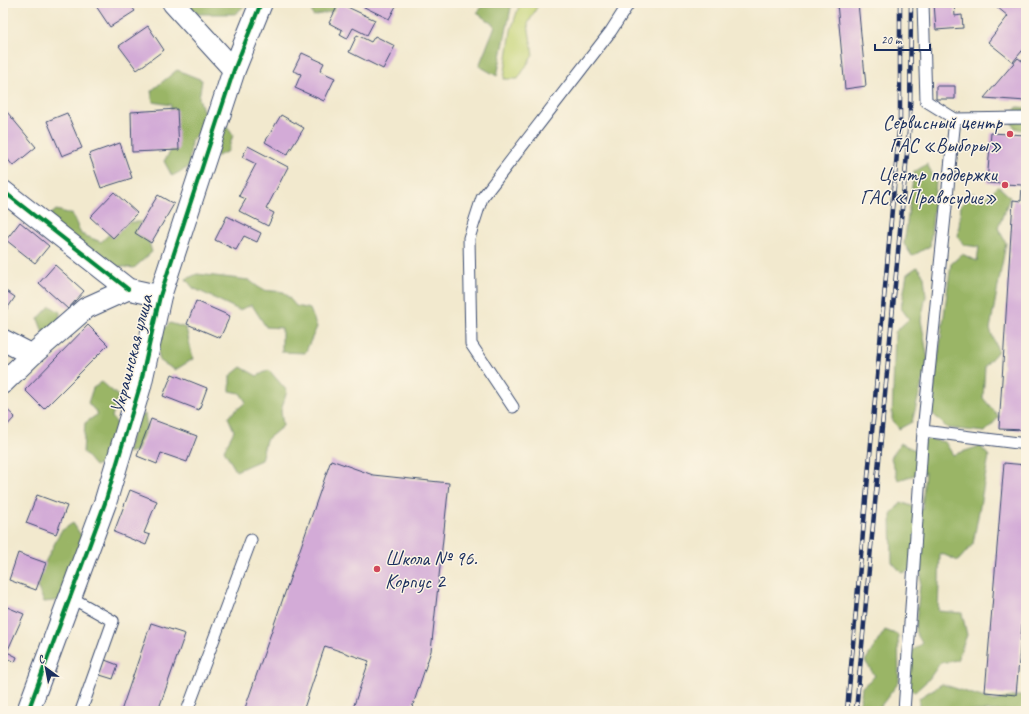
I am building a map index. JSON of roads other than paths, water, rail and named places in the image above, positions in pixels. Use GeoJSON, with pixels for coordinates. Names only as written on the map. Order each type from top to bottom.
{"type":"FeatureCollection","features":[{"type":"Feature","properties":{"kind":"street"},"geometry":{"type":"LineString","coordinates":[[173,3],[234,70]]}},
{"type":"Feature","properties":{"kind":"street","name":"Украинская улица"},"geometry":{"type":"LineString","coordinates":[[28,711],[105,503],[140,386],[160,296],[234,70],[261,3]]}},
{"type":"Feature","properties":{"kind":"street"},"geometry":{"type":"LineString","coordinates":[[3,191],[128,289],[160,296]]}},
{"type":"Feature","properties":{"kind":"street"},"geometry":{"type":"LineString","coordinates":[[3,383],[32,355],[86,308],[128,289]]}},
{"type":"Feature","properties":{"kind":"street"},"geometry":{"type":"LineString","coordinates":[[3,340],[32,355]]}},
{"type":"Feature","properties":{"kind":"lane"},"geometry":{"type":"LineString","coordinates":[[513,407],[471,344],[469,238],[482,198],[611,31],[629,3]]}},
{"type":"Feature","properties":{"kind":"lane"},"geometry":{"type":"LineString","coordinates":[[923,3],[926,101],[955,119],[1026,118]]}},
{"type":"Feature","properties":{"kind":"lane"},"geometry":{"type":"LineString","coordinates":[[904,711],[923,431],[955,119]]}},
{"type":"Feature","properties":{"kind":"lane"},"geometry":{"type":"LineString","coordinates":[[923,431],[1026,444]]}},
{"type":"Feature","properties":{"kind":"lane"},"geometry":{"type":"LineString","coordinates":[[187,711],[251,540]]}},
{"type":"Feature","properties":{"kind":"lane"},"geometry":{"type":"LineString","coordinates":[[70,597],[113,621],[81,711]]}},
{"type":"Feature","properties":{"kind":"railway"},"geometry":{"type":"LineString","coordinates":[[847,711],[900,120],[900,3]]}},
{"type":"Feature","properties":{"kind":"railway"},"geometry":{"type":"LineString","coordinates":[[856,711],[910,121],[911,3]]}},
{"type":"Feature","properties":{"kind":"place","name":"Сервисный центр ГАС «Выборы»"},"geometry":{"type":"Point","coordinates":[1010,134]}},
{"type":"Feature","properties":{"kind":"place","name":"Центр поддержки ГАС «Правосудие»"},"geometry":{"type":"Point","coordinates":[1005,185]}},
{"type":"Feature","properties":{"kind":"place","name":"Школа № 96. Корпус 2"},"geometry":{"type":"Point","coordinates":[377,569]}}]}
